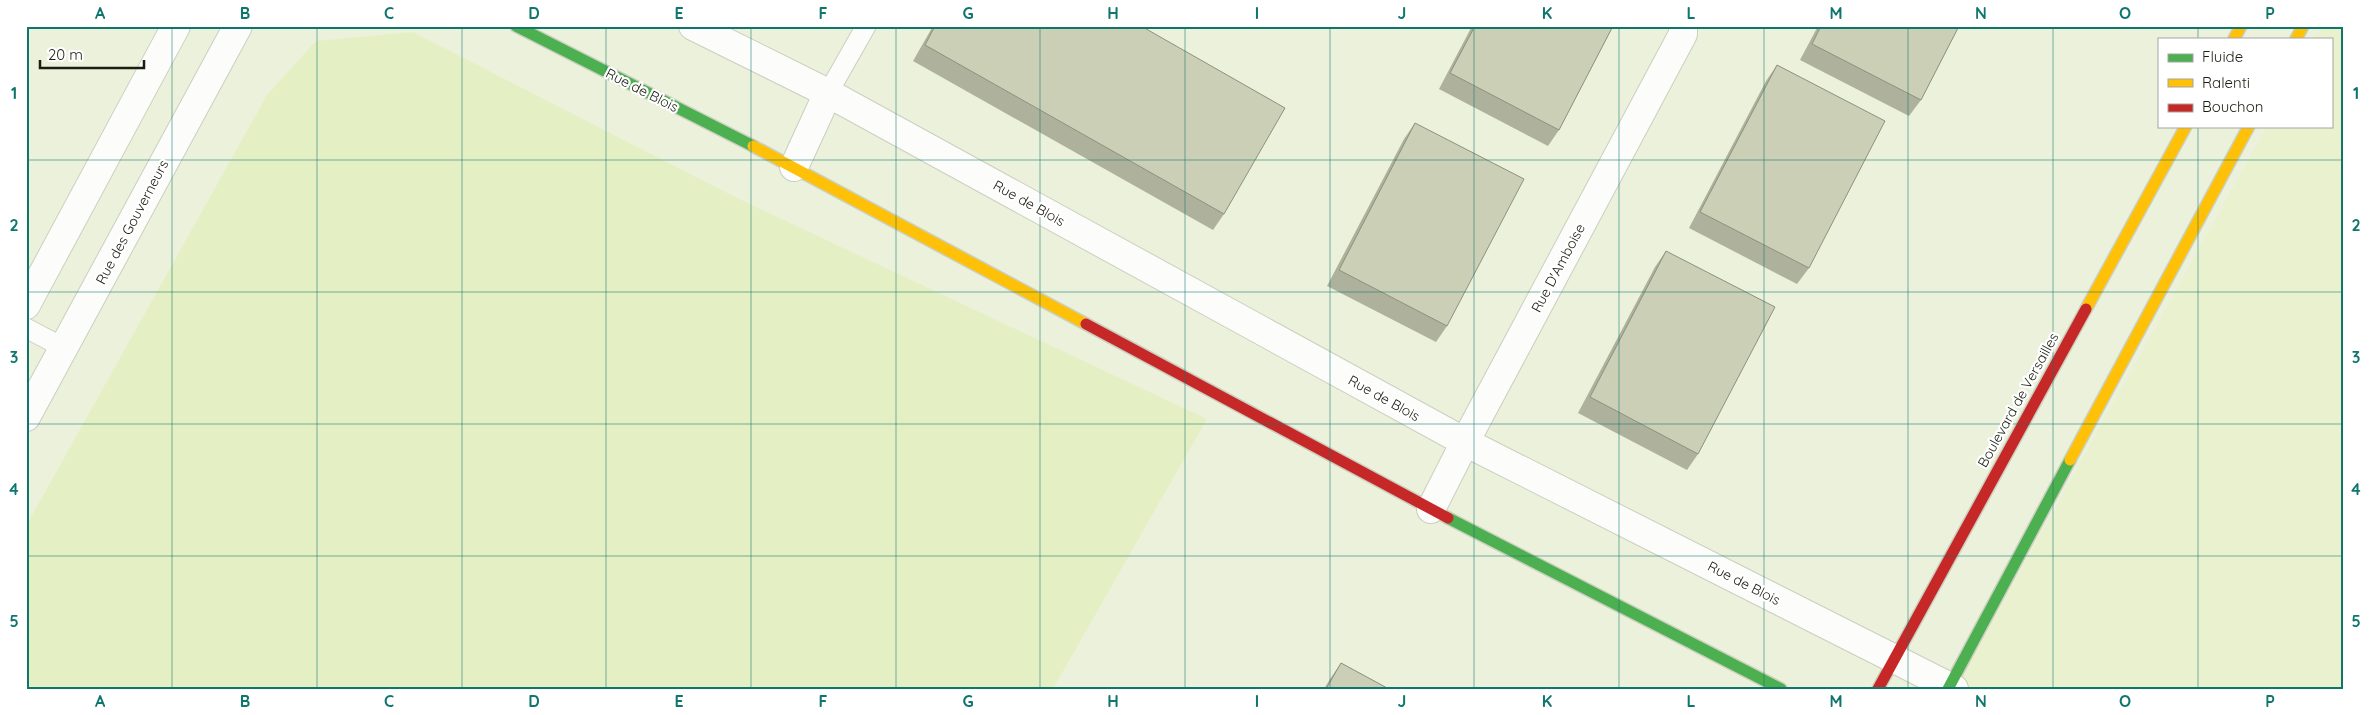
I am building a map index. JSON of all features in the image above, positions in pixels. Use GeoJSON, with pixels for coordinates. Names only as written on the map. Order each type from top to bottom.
{"type":"FeatureCollection","features":[{"type":"Feature","properties":{"kind":"street"},"geometry":{"type":"LineString","coordinates":[[26,306],[176,26]]}},
{"type":"Feature","properties":{"kind":"street","name":"Rue des Gouverneurs"},"geometry":{"type":"LineString","coordinates":[[26,418],[238,26]]}},
{"type":"Feature","properties":{"kind":"street","name":"Rue de Blois"},"geometry":{"type":"LineString","coordinates":[[516,26],[794,167],[1431,509],[1781,689]]}},
{"type":"Feature","properties":{"kind":"street","name":"Rue de Blois"},"geometry":{"type":"LineString","coordinates":[[694,26],[828,93],[1465,442],[1951,688]]}},
{"type":"Feature","properties":{"kind":"street","name":"Rue D'Amboise"},"geometry":{"type":"LineString","coordinates":[[1431,509],[1683,34],[1683,26]]}},
{"type":"Feature","properties":{"kind":"street"},"geometry":{"type":"LineString","coordinates":[[2234,38],[2240,26]]}},
{"type":"Feature","properties":{"kind":"street"},"geometry":{"type":"LineString","coordinates":[[2297,38],[2303,26]]}},
{"type":"Feature","properties":{"kind":"street"},"geometry":{"type":"LineString","coordinates":[[794,167],[828,93]]}},
{"type":"Feature","properties":{"kind":"street","name":"Boulevard de Versailles"},"geometry":{"type":"LineString","coordinates":[[1878,689],[2185,128]]}},
{"type":"Feature","properties":{"kind":"street"},"geometry":{"type":"LineString","coordinates":[[1951,688],[2248,128]]}},
{"type":"Feature","properties":{"kind":"lane"},"geometry":{"type":"LineString","coordinates":[[828,93],[866,26]]}},
{"type":"Feature","properties":{"kind":"lane"},"geometry":{"type":"LineString","coordinates":[[26,328],[64,348]]}},
{"type":"Feature","properties":{"kind":"shaded area"},"geometry":{"type":"Polygon","coordinates":[[[2323,26],[2344,26],[2344,689],[1955,689],[2266,128],[2332,128],[2332,38],[2317,38],[2323,26]]]}},
{"type":"Feature","properties":{"kind":"shaded area"},"geometry":{"type":"Polygon","coordinates":[[[413,32],[737,198],[1207,419],[1053,689],[26,689],[26,526],[267,95],[316,41],[413,32]]]}},
{"type":"Feature","properties":{"kind":"building"},"geometry":{"type":"Polygon","coordinates":[[[935,26],[1141,26],[1285,108],[1224,214],[925,45],[935,26]]]}},
{"type":"Feature","properties":{"kind":"building"},"geometry":{"type":"Polygon","coordinates":[[[1475,26],[1613,26],[1559,130],[1450,73],[1475,26]]]}},
{"type":"Feature","properties":{"kind":"building"},"geometry":{"type":"Polygon","coordinates":[[[1821,26],[1959,26],[1921,100],[1812,44],[1821,26]]]}},
{"type":"Feature","properties":{"kind":"building"},"geometry":{"type":"Polygon","coordinates":[[[1777,65],[1885,121],[1809,268],[1700,212],[1777,65]]]}},
{"type":"Feature","properties":{"kind":"building"},"geometry":{"type":"Polygon","coordinates":[[[1415,123],[1524,179],[1447,326],[1339,270],[1415,123]]]}},
{"type":"Feature","properties":{"kind":"building"},"geometry":{"type":"Polygon","coordinates":[[[1666,251],[1775,307],[1698,454],[1590,397],[1666,251]]]}},
{"type":"Feature","properties":{"kind":"building"},"geometry":{"type":"Polygon","coordinates":[[[1341,663],[1389,689],[1326,689],[1341,663]]]}},
{"type":"Feature","properties":{"kind":"traffic: fast"},"geometry":{"type":"LineString","coordinates":[[516,26],[753,146]]}},
{"type":"Feature","properties":{"kind":"traffic: fast"},"geometry":{"type":"LineString","coordinates":[[1948,689],[2070,460]]}},
{"type":"Feature","properties":{"kind":"traffic: fast"},"geometry":{"type":"LineString","coordinates":[[1448,518],[1781,689]]}},
{"type":"Feature","properties":{"kind":"traffic: slow"},"geometry":{"type":"LineString","coordinates":[[2235,38],[2241,26]]}},
{"type":"Feature","properties":{"kind":"traffic: slow"},"geometry":{"type":"LineString","coordinates":[[2297,38],[2303,26]]}},
{"type":"Feature","properties":{"kind":"traffic: slow"},"geometry":{"type":"LineString","coordinates":[[2086,309],[2185,128]]}},
{"type":"Feature","properties":{"kind":"traffic: slow"},"geometry":{"type":"LineString","coordinates":[[2070,460],[2248,128]]}},
{"type":"Feature","properties":{"kind":"traffic: slow"},"geometry":{"type":"LineString","coordinates":[[753,146],[1086,324]]}},
{"type":"Feature","properties":{"kind":"traffic: jam"},"geometry":{"type":"LineString","coordinates":[[1878,689],[2086,309]]}},
{"type":"Feature","properties":{"kind":"traffic: jam"},"geometry":{"type":"LineString","coordinates":[[1086,324],[1448,518]]}}]}
